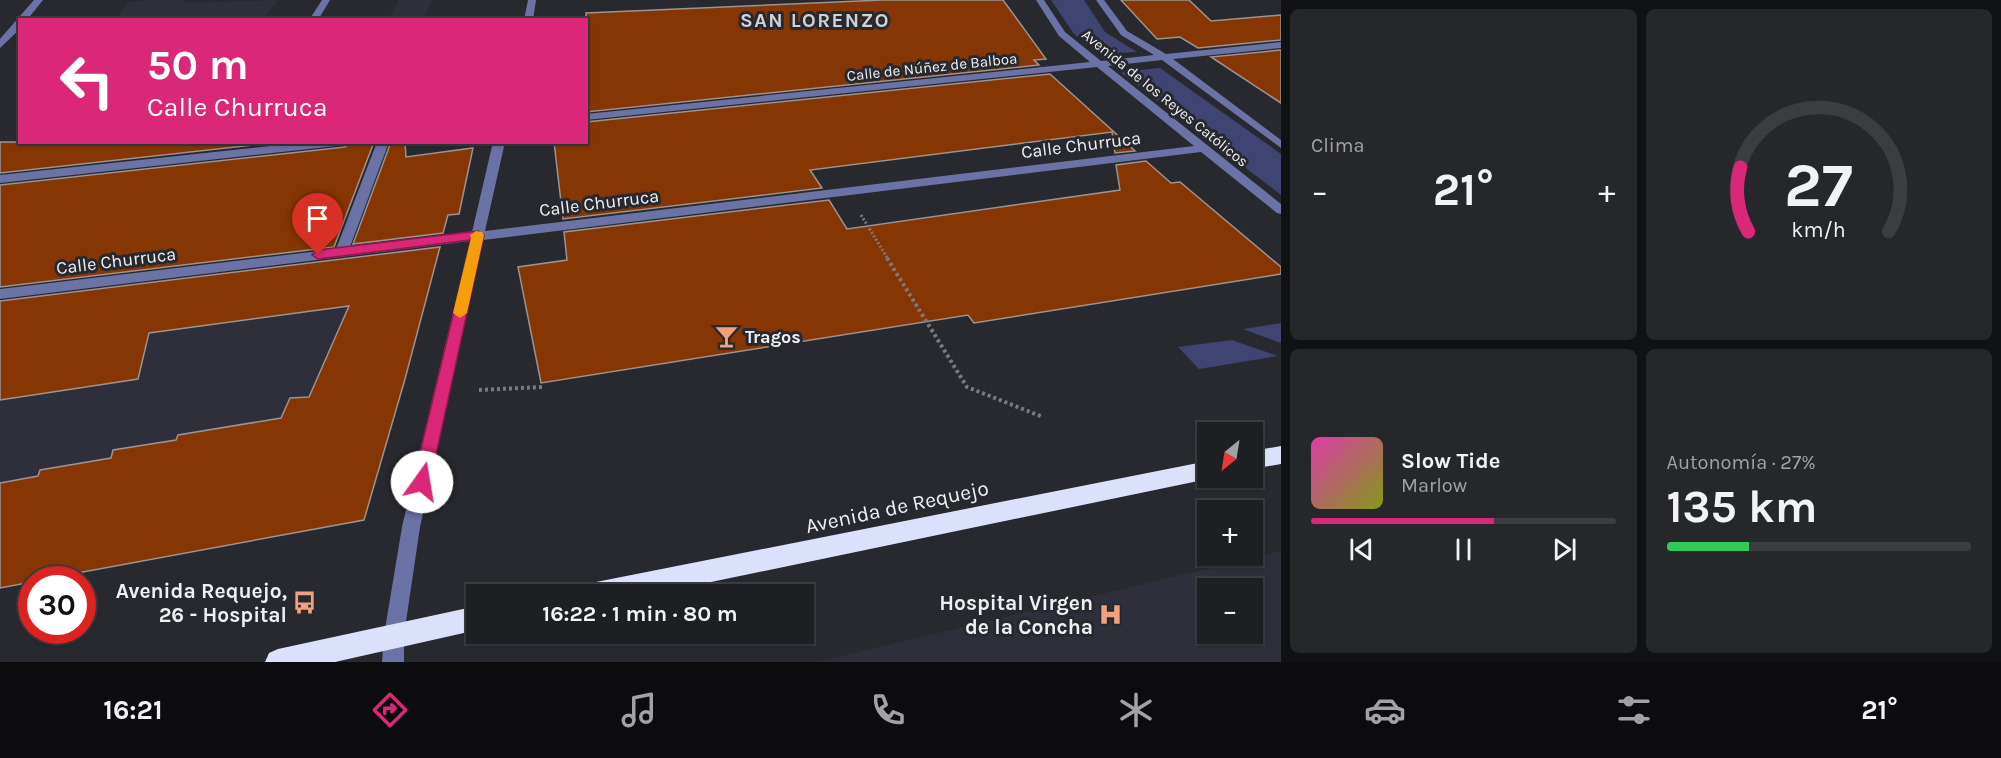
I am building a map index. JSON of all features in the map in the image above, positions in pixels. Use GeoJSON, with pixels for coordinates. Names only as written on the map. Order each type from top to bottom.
{"type":"FeatureCollection","features":[{"type":"Feature","properties":{"kind":"highway"},"geometry":{"type":"LineString","coordinates":[[1263,458],[1281,455]]}},
{"type":"Feature","properties":{"kind":"highway","name":"Avenida de Requejo"},"geometry":{"type":"LineString","coordinates":[[645,584],[1197,472]]}},
{"type":"Feature","properties":{"kind":"highway"},"geometry":{"type":"LineString","coordinates":[[278,662],[466,620]]}},
{"type":"Feature","properties":{"kind":"street"},"geometry":{"type":"LineString","coordinates":[[24,18],[39,0]]}},
{"type":"Feature","properties":{"kind":"street"},"geometry":{"type":"LineString","coordinates":[[314,18],[326,0]]}},
{"type":"Feature","properties":{"kind":"street"},"geometry":{"type":"LineString","coordinates":[[528,18],[532,0]]}},
{"type":"Feature","properties":{"kind":"street","name":"Avenida de los Reyes Católicos"},"geometry":{"type":"LineString","coordinates":[[1040,0],[1062,34],[1281,210]]}},
{"type":"Feature","properties":{"kind":"street","name":"Avenida de los Reyes Católicos"},"geometry":{"type":"LineString","coordinates":[[1100,0],[1124,33],[1162,56],[1281,145]]}},
{"type":"Feature","properties":{"kind":"street"},"geometry":{"type":"LineString","coordinates":[[0,45],[18,24]]}},
{"type":"Feature","properties":{"kind":"street","name":"Calle de Núñez de Balboa"},"geometry":{"type":"LineString","coordinates":[[588,117],[1281,45]]}},
{"type":"Feature","properties":{"kind":"street"},"geometry":{"type":"LineString","coordinates":[[1267,136],[1281,134]]}},
{"type":"Feature","properties":{"kind":"street"},"geometry":{"type":"LineString","coordinates":[[206,157],[216,144]]}},
{"type":"Feature","properties":{"kind":"street"},"geometry":{"type":"LineString","coordinates":[[0,179],[326,144]]}},
{"type":"Feature","properties":{"kind":"street"},"geometry":{"type":"LineString","coordinates":[[341,252],[382,144]]}},
{"type":"Feature","properties":{"kind":"street"},"geometry":{"type":"LineString","coordinates":[[393,662],[394,636],[411,527],[499,144]]}},
{"type":"Feature","properties":{"kind":"street","name":"Calle Churruca"},"geometry":{"type":"LineString","coordinates":[[0,294],[1202,148]]}},
{"type":"Feature","properties":{"kind":"path"},"geometry":{"type":"LineString","coordinates":[[862,217],[967,387],[1043,417]]}},
{"type":"Feature","properties":{"kind":"path"},"geometry":{"type":"LineString","coordinates":[[479,390],[542,387]]}},
{"type":"Feature","properties":{"kind":"shaded area"},"geometry":{"type":"Polygon","coordinates":[[[278,0],[264,18],[117,18],[128,2],[278,0]]]}},
{"type":"Feature","properties":{"kind":"shaded area"},"geometry":{"type":"Polygon","coordinates":[[[399,0],[432,0],[424,17],[390,16],[399,0]]]}},
{"type":"Feature","properties":{"kind":"shaded area"},"geometry":{"type":"Polygon","coordinates":[[[1051,0],[1084,0],[1105,32],[1137,52],[1101,54],[1074,34],[1051,0]]]}},
{"type":"Feature","properties":{"kind":"shaded area"},"geometry":{"type":"Polygon","coordinates":[[[1160,68],[1281,154],[1281,195],[1120,72],[1160,68]]]}},
{"type":"Feature","properties":{"kind":"shaded area"},"geometry":{"type":"Polygon","coordinates":[[[376,294],[339,397],[290,398],[281,418],[178,435],[176,440],[114,450],[109,465],[41,470],[38,476],[0,483],[0,400],[138,379],[152,328],[177,329],[239,321],[241,316],[319,310],[376,294]]]}},
{"type":"Feature","properties":{"kind":"shaded area"},"geometry":{"type":"Polygon","coordinates":[[[1281,323],[1281,343],[1243,329],[1281,323]]]}},
{"type":"Feature","properties":{"kind":"shaded area"},"geometry":{"type":"Polygon","coordinates":[[[1232,340],[1278,356],[1199,369],[1178,347],[1232,340]]]}},
{"type":"Feature","properties":{"kind":"shaded area","name":"Hospital Virgen de la Concha"},"geometry":{"type":"Polygon","coordinates":[[[1281,551],[1281,662],[817,662],[1218,566],[1263,566],[1263,555],[1281,551]]]}},
{"type":"Feature","properties":{"kind":"building"},"geometry":{"type":"Polygon","coordinates":[[[882,0],[1003,0],[1046,59],[1034,60],[1039,65],[588,112],[588,18],[586,18],[586,13],[882,0]]]}},
{"type":"Feature","properties":{"kind":"building"},"geometry":{"type":"Polygon","coordinates":[[[1121,0],[1189,0],[1211,21],[1281,15],[1281,40],[1198,48],[1180,37],[1157,39],[1121,0]]]}},
{"type":"Feature","properties":{"kind":"building"},"geometry":{"type":"Polygon","coordinates":[[[1281,50],[1281,103],[1211,57],[1281,50]]]}},
{"type":"Feature","properties":{"kind":"building"},"geometry":{"type":"Polygon","coordinates":[[[1050,74],[1135,151],[1115,153],[1112,132],[810,170],[822,188],[563,219],[554,144],[588,144],[588,122],[1050,74]]]}},
{"type":"Feature","properties":{"kind":"building"},"geometry":{"type":"Polygon","coordinates":[[[0,142],[18,142],[18,144],[264,144],[0,173],[0,142]]]}},
{"type":"Feature","properties":{"kind":"building"},"geometry":{"type":"Polygon","coordinates":[[[349,144],[373,144],[334,247],[0,287],[0,185],[345,147],[349,144]]]}},
{"type":"Feature","properties":{"kind":"building"},"geometry":{"type":"Polygon","coordinates":[[[390,144],[405,144],[406,157],[473,148],[459,214],[448,215],[443,233],[353,244],[390,144]]]}},
{"type":"Feature","properties":{"kind":"building"},"geometry":{"type":"Polygon","coordinates":[[[1146,161],[1171,183],[1180,182],[1281,267],[1281,274],[974,323],[968,315],[541,383],[518,267],[567,260],[564,232],[829,200],[847,229],[1120,190],[1116,165],[1146,161]]]}},
{"type":"Feature","properties":{"kind":"building"},"geometry":{"type":"Polygon","coordinates":[[[440,247],[364,520],[96,570],[96,566],[18,566],[18,585],[0,588],[0,483],[38,476],[40,470],[111,458],[113,450],[176,440],[178,435],[281,418],[290,398],[309,397],[349,306],[149,333],[138,379],[0,400],[0,301],[440,247]]]}},
{"type":"Feature","properties":{"kind":"slow traffic"},"geometry":{"type":"LineString","coordinates":[[460,313],[478,235],[476,235]]}},
{"type":"Feature","properties":{"kind":"place","name":"Tragos"},"geometry":{"type":"Point","coordinates":[727,337]}},
{"type":"Feature","properties":{"kind":"place","name":"Avenida Requejo, 26 - Hospital"},"geometry":{"type":"Point","coordinates":[305,603]}},
{"type":"Feature","properties":{"kind":"place","name":"Hospital Virgen de la Concha"},"geometry":{"type":"Point","coordinates":[1111,615]}},
{"type":"Feature","properties":{"kind":"district","name":"SAN LORENZO"},"geometry":{"type":"Point","coordinates":[815,20]}},
{"type":"Feature","properties":{"kind":"route"},"geometry":{"type":"LineString","coordinates":[[318,255],[478,235],[422,482]]}}]}
